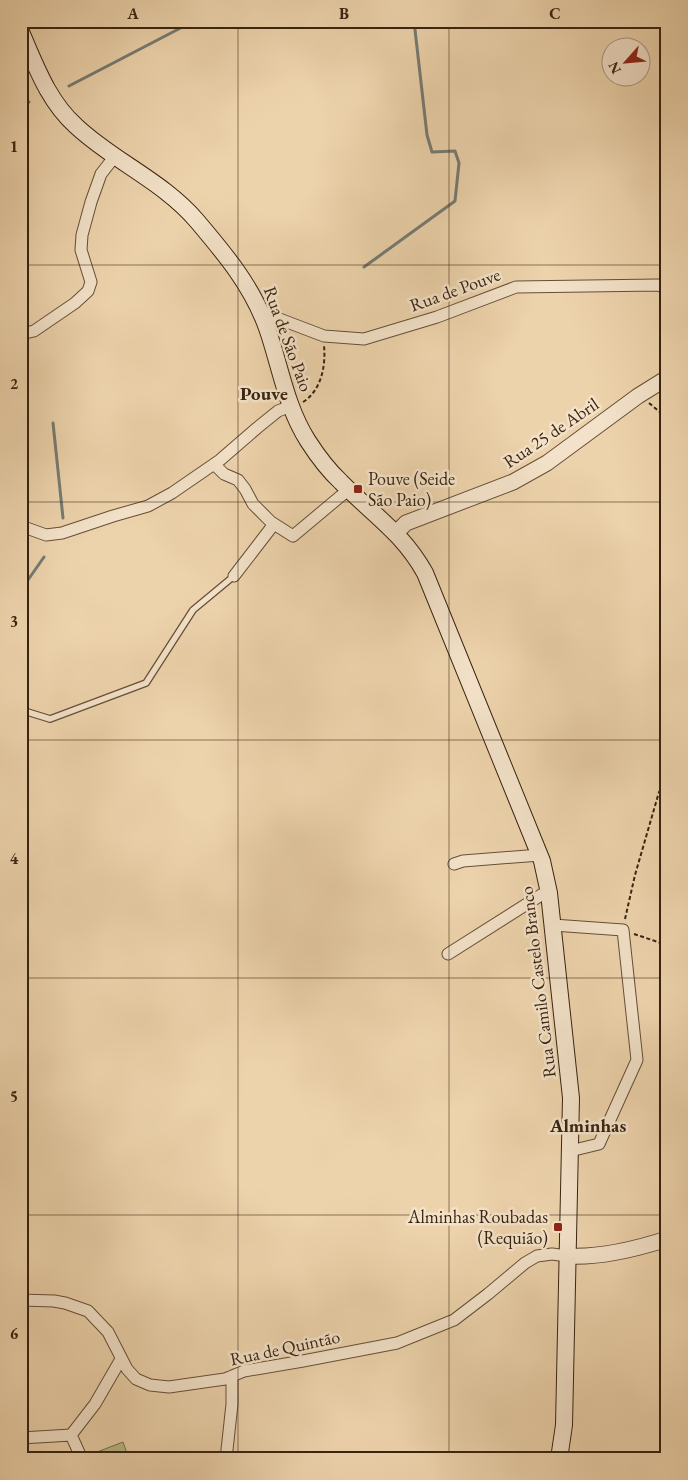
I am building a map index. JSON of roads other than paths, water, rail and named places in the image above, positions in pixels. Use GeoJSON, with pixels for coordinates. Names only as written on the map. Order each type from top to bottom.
{"type":"FeatureCollection","features":[{"type":"Feature","properties":{"kind":"main road","name":"Rua de São Paio"},"geometry":{"type":"LineString","coordinates":[[21,32],[44,83],[59,107],[84,134],[158,185],[192,215],[239,273],[261,312],[291,406],[318,456],[348,490],[396,533]]}},
{"type":"Feature","properties":{"kind":"main road","name":"Rua Camilo Castelo Branco"},"geometry":{"type":"LineString","coordinates":[[396,533],[420,564],[429,582],[540,855],[549,890],[571,1098],[564,1425],[559,1459]]}},
{"type":"Feature","properties":{"kind":"street"},"geometry":{"type":"LineString","coordinates":[[21,334],[34,332],[75,303],[88,291],[91,282],[81,250],[82,235],[101,174],[116,156]]}},
{"type":"Feature","properties":{"kind":"street","name":"Rua de Pouve"},"geometry":{"type":"LineString","coordinates":[[261,312],[324,336],[364,339],[437,317],[516,287],[658,285],[667,288]]}},
{"type":"Feature","properties":{"kind":"street","name":"Rua 25 de Abril"},"geometry":{"type":"LineString","coordinates":[[396,533],[406,523],[513,482],[530,473],[547,463],[638,396],[667,378]]}},
{"type":"Feature","properties":{"kind":"street"},"geometry":{"type":"LineString","coordinates":[[21,526],[46,535],[62,533],[148,506],[172,493],[214,464],[278,412],[291,406]]}},
{"type":"Feature","properties":{"kind":"street"},"geometry":{"type":"LineString","coordinates":[[214,464],[224,474],[238,480],[253,504],[274,524],[293,536],[348,490]]}},
{"type":"Feature","properties":{"kind":"street"},"geometry":{"type":"LineString","coordinates":[[234,576],[274,524]]}},
{"type":"Feature","properties":{"kind":"street"},"geometry":{"type":"LineString","coordinates":[[454,864],[463,861],[540,855]]}},
{"type":"Feature","properties":{"kind":"street"},"geometry":{"type":"LineString","coordinates":[[448,954],[549,890]]}},
{"type":"Feature","properties":{"kind":"street"},"geometry":{"type":"LineString","coordinates":[[553,925],[623,930],[637,1060],[599,1144],[570,1150]]}},
{"type":"Feature","properties":{"kind":"street"},"geometry":{"type":"LineString","coordinates":[[567,1256],[609,1253],[650,1245],[667,1239]]}},
{"type":"Feature","properties":{"kind":"street","name":"Rua de Quintão"},"geometry":{"type":"LineString","coordinates":[[21,1300],[65,1303],[88,1311],[108,1332],[127,1370],[136,1379],[150,1385],[169,1387],[226,1379],[244,1371],[303,1362],[404,1340],[454,1320],[524,1263],[538,1256],[552,1254],[567,1256]]}},
{"type":"Feature","properties":{"kind":"street"},"geometry":{"type":"LineString","coordinates":[[21,1438],[71,1434],[95,1404],[121,1359]]}},
{"type":"Feature","properties":{"kind":"street"},"geometry":{"type":"LineString","coordinates":[[226,1459],[232,1404],[232,1376]]}},
{"type":"Feature","properties":{"kind":"street"},"geometry":{"type":"LineString","coordinates":[[71,1434],[82,1459]]}},
{"type":"Feature","properties":{"kind":"lane"},"geometry":{"type":"LineString","coordinates":[[21,710],[50,719],[146,683],[193,610],[234,576]]}},
{"type":"Feature","properties":{"kind":"waterway"},"geometry":{"type":"LineString","coordinates":[[69,86],[194,21]]}},
{"type":"Feature","properties":{"kind":"waterway"},"geometry":{"type":"LineString","coordinates":[[364,267],[455,201],[459,163],[455,151],[432,152],[427,135],[414,21]]}},
{"type":"Feature","properties":{"kind":"waterway"},"geometry":{"type":"LineString","coordinates":[[21,104],[29,102]]}},
{"type":"Feature","properties":{"kind":"waterway"},"geometry":{"type":"LineString","coordinates":[[53,423],[63,518]]}},
{"type":"Feature","properties":{"kind":"waterway"},"geometry":{"type":"LineString","coordinates":[[21,590],[44,557]]}},
{"type":"Feature","properties":{"kind":"place","name":"Pouve (Seide São Paio)"},"geometry":{"type":"Point","coordinates":[358,489]}},
{"type":"Feature","properties":{"kind":"place","name":"Alminhas Roubadas (Requião)"},"geometry":{"type":"Point","coordinates":[558,1227]}},
{"type":"Feature","properties":{"kind":"district","name":"Pouve"},"geometry":{"type":"Point","coordinates":[264,393]}},
{"type":"Feature","properties":{"kind":"district","name":"Alminhas"},"geometry":{"type":"Point","coordinates":[588,1125]}}]}
